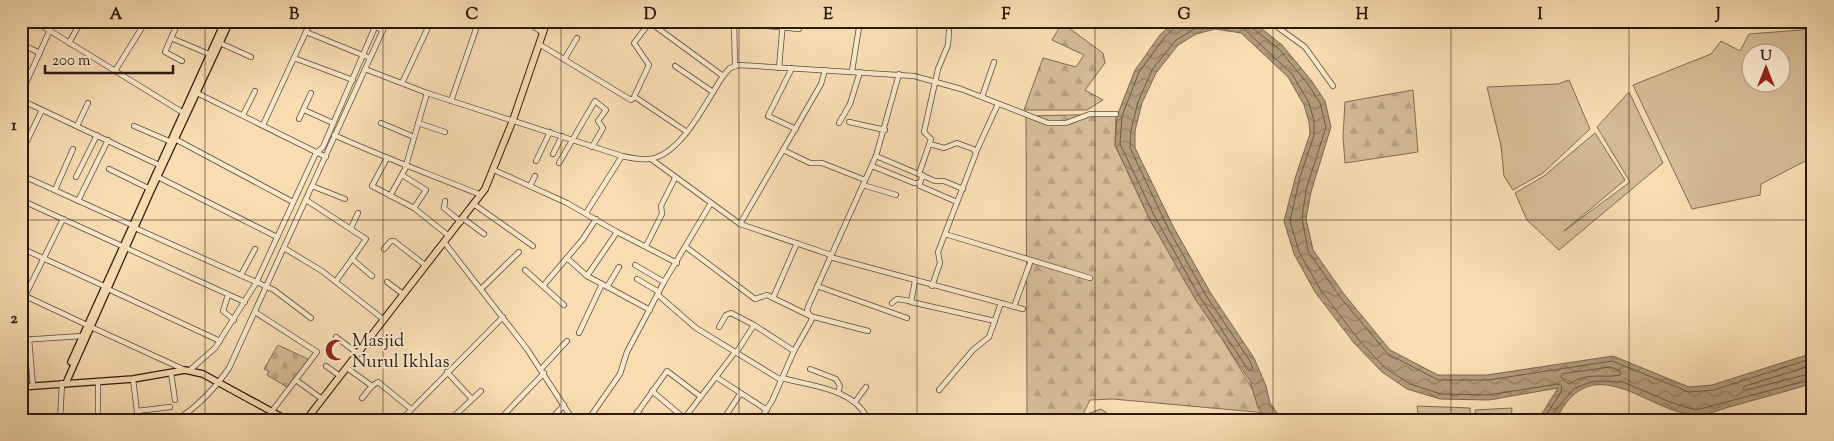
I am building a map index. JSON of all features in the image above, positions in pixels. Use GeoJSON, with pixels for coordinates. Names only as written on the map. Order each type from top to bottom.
{"type":"FeatureCollection","features":[{"type":"Feature","properties":{"kind":"highway"},"geometry":{"type":"LineString","coordinates":[[308,419],[322,398],[347,368],[356,353],[481,195],[494,170],[513,120],[546,21]]}},
{"type":"Feature","properties":{"kind":"main road"},"geometry":{"type":"LineString","coordinates":[[147,196],[148,188],[159,165],[197,93],[209,54],[225,21]]}},
{"type":"Feature","properties":{"kind":"main road"},"geometry":{"type":"LineString","coordinates":[[172,140],[182,112],[230,21]]}},
{"type":"Feature","properties":{"kind":"main road"},"geometry":{"type":"LineString","coordinates":[[63,385],[147,196],[158,177],[164,157]]}},
{"type":"Feature","properties":{"kind":"main road"},"geometry":{"type":"LineString","coordinates":[[63,385],[82,336],[89,326]]}},
{"type":"Feature","properties":{"kind":"main road"},"geometry":{"type":"LineString","coordinates":[[21,387],[133,379],[187,370],[219,383],[287,420]]}},
{"type":"Feature","properties":{"kind":"street"},"geometry":{"type":"LineString","coordinates":[[34,21],[182,112]]}},
{"type":"Feature","properties":{"kind":"street"},"geometry":{"type":"LineString","coordinates":[[21,94],[54,21]]}},
{"type":"Feature","properties":{"kind":"street"},"geometry":{"type":"LineString","coordinates":[[69,43],[81,21]]}},
{"type":"Feature","properties":{"kind":"street"},"geometry":{"type":"LineString","coordinates":[[115,71],[146,21]]}},
{"type":"Feature","properties":{"kind":"street"},"geometry":{"type":"LineString","coordinates":[[263,125],[311,21]]}},
{"type":"Feature","properties":{"kind":"street"},"geometry":{"type":"LineString","coordinates":[[358,21],[383,30]]}},
{"type":"Feature","properties":{"kind":"street"},"geometry":{"type":"LineString","coordinates":[[177,420],[194,408],[219,383],[229,368],[387,21]]}},
{"type":"Feature","properties":{"kind":"street"},"geometry":{"type":"LineString","coordinates":[[402,83],[430,21]]}},
{"type":"Feature","properties":{"kind":"street"},"geometry":{"type":"LineString","coordinates":[[526,21],[543,33]]}},
{"type":"Feature","properties":{"kind":"street"},"geometry":{"type":"LineString","coordinates":[[734,21],[735,66]]}},
{"type":"Feature","properties":{"kind":"street"},"geometry":{"type":"LineString","coordinates":[[780,68],[783,21]]}},
{"type":"Feature","properties":{"kind":"street"},"geometry":{"type":"LineString","coordinates":[[757,25],[799,29],[801,21]]}},
{"type":"Feature","properties":{"kind":"street"},"geometry":{"type":"LineString","coordinates":[[852,71],[860,21]]}},
{"type":"Feature","properties":{"kind":"street"},"geometry":{"type":"LineString","coordinates":[[949,21],[984,23]]}},
{"type":"Feature","properties":{"kind":"street"},"geometry":{"type":"LineString","coordinates":[[1269,21],[1304,47],[1333,86]]}},
{"type":"Feature","properties":{"kind":"street"},"geometry":{"type":"LineString","coordinates":[[539,44],[565,58],[631,100],[649,65],[634,44],[649,22],[723,76]]}},
{"type":"Feature","properties":{"kind":"street"},"geometry":{"type":"LineString","coordinates":[[176,27],[165,53],[182,60]]}},
{"type":"Feature","properties":{"kind":"street"},"geometry":{"type":"LineString","coordinates":[[63,219],[23,295],[187,370],[206,358],[220,341],[256,283],[316,152],[323,147],[375,27]]}},
{"type":"Feature","properties":{"kind":"street"},"geometry":{"type":"LineString","coordinates":[[451,100],[476,30]]}},
{"type":"Feature","properties":{"kind":"street"},"geometry":{"type":"LineString","coordinates":[[919,184],[931,138],[924,133],[938,70],[948,45],[949,31]]}},
{"type":"Feature","properties":{"kind":"street"},"geometry":{"type":"LineString","coordinates":[[306,32],[370,58]]}},
{"type":"Feature","properties":{"kind":"street"},"geometry":{"type":"LineString","coordinates":[[171,38],[209,54]]}},
{"type":"Feature","properties":{"kind":"street"},"geometry":{"type":"LineString","coordinates":[[565,58],[577,38]]}},
{"type":"Feature","properties":{"kind":"street"},"geometry":{"type":"LineString","coordinates":[[220,43],[251,57]]}},
{"type":"Feature","properties":{"kind":"street"},"geometry":{"type":"LineString","coordinates":[[21,44],[40,52]]}},
{"type":"Feature","properties":{"kind":"street"},"geometry":{"type":"LineString","coordinates":[[294,58],[359,82]]}},
{"type":"Feature","properties":{"kind":"street"},"geometry":{"type":"LineString","coordinates":[[982,97],[994,62]]}},
{"type":"Feature","properties":{"kind":"street"},"geometry":{"type":"LineString","coordinates":[[675,66],[713,92]]}},
{"type":"Feature","properties":{"kind":"street"},"geometry":{"type":"LineString","coordinates":[[365,69],[427,93],[622,156],[650,159],[672,149],[687,132],[723,76],[735,66],[899,74],[936,82],[982,97],[1033,118],[1057,124],[1090,114],[1116,114]]}},
{"type":"Feature","properties":{"kind":"street"},"geometry":{"type":"LineString","coordinates":[[792,68],[768,116],[796,129]]}},
{"type":"Feature","properties":{"kind":"street"},"geometry":{"type":"LineString","coordinates":[[740,224],[821,84],[825,70]]}},
{"type":"Feature","properties":{"kind":"street"},"geometry":{"type":"LineString","coordinates":[[840,123],[850,104],[860,72]]}},
{"type":"Feature","properties":{"kind":"street"},"geometry":{"type":"LineString","coordinates":[[760,420],[782,379],[794,351],[810,324],[810,316],[807,310],[876,156],[885,130],[899,74]]}},
{"type":"Feature","properties":{"kind":"street"},"geometry":{"type":"LineString","coordinates":[[243,115],[254,91]]}},
{"type":"Feature","properties":{"kind":"street"},"geometry":{"type":"LineString","coordinates":[[197,93],[326,157]]}},
{"type":"Feature","properties":{"kind":"street"},"geometry":{"type":"LineString","coordinates":[[299,120],[311,93]]}},
{"type":"Feature","properties":{"kind":"street"},"geometry":{"type":"LineString","coordinates":[[390,196],[406,164],[427,93]]}},
{"type":"Feature","properties":{"kind":"street"},"geometry":{"type":"LineString","coordinates":[[634,97],[687,132]]}},
{"type":"Feature","properties":{"kind":"street"},"geometry":{"type":"LineString","coordinates":[[21,100],[159,165]]}},
{"type":"Feature","properties":{"kind":"street"},"geometry":{"type":"LineString","coordinates":[[559,163],[595,101],[606,110],[598,122],[603,128],[592,146]]}},
{"type":"Feature","properties":{"kind":"street"},"geometry":{"type":"LineString","coordinates":[[77,126],[88,103]]}},
{"type":"Feature","properties":{"kind":"street"},"geometry":{"type":"LineString","coordinates":[[932,286],[940,263],[938,254],[945,234],[976,152],[998,104]]}},
{"type":"Feature","properties":{"kind":"street"},"geometry":{"type":"LineString","coordinates":[[26,145],[42,110]]}},
{"type":"Feature","properties":{"kind":"street"},"geometry":{"type":"LineString","coordinates":[[304,110],[333,123]]}},
{"type":"Feature","properties":{"kind":"street"},"geometry":{"type":"LineString","coordinates":[[849,122],[885,130]]}},
{"type":"Feature","properties":{"kind":"street"},"geometry":{"type":"LineString","coordinates":[[381,123],[414,137]]}},
{"type":"Feature","properties":{"kind":"street"},"geometry":{"type":"LineString","coordinates":[[418,123],[445,132]]}},
{"type":"Feature","properties":{"kind":"street"},"geometry":{"type":"LineString","coordinates":[[134,126],[172,140],[293,202]]}},
{"type":"Feature","properties":{"kind":"street"},"geometry":{"type":"LineString","coordinates":[[329,132],[387,158],[481,195]]}},
{"type":"Feature","properties":{"kind":"street"},"geometry":{"type":"LineString","coordinates":[[536,161],[550,132]]}},
{"type":"Feature","properties":{"kind":"street"},"geometry":{"type":"LineString","coordinates":[[76,177],[97,135]]}},
{"type":"Feature","properties":{"kind":"street"},"geometry":{"type":"LineString","coordinates":[[554,154],[562,136]]}},
{"type":"Feature","properties":{"kind":"street"},"geometry":{"type":"LineString","coordinates":[[78,201],[108,140]]}},
{"type":"Feature","properties":{"kind":"street"},"geometry":{"type":"LineString","coordinates":[[930,144],[944,148],[957,143],[976,152]]}},
{"type":"Feature","properties":{"kind":"street"},"geometry":{"type":"LineString","coordinates":[[55,190],[73,149]]}},
{"type":"Feature","properties":{"kind":"street"},"geometry":{"type":"LineString","coordinates":[[784,150],[810,163],[822,163],[864,183],[896,195]]}},
{"type":"Feature","properties":{"kind":"street"},"geometry":{"type":"LineString","coordinates":[[586,213],[622,156]]}},
{"type":"Feature","properties":{"kind":"street"},"geometry":{"type":"LineString","coordinates":[[876,156],[921,175],[963,189]]}},
{"type":"Feature","properties":{"kind":"street"},"geometry":{"type":"LineString","coordinates":[[387,158],[372,184],[414,208],[449,236]]}},
{"type":"Feature","properties":{"kind":"street"},"geometry":{"type":"LineString","coordinates":[[650,159],[740,224],[797,242],[830,256],[932,286],[1023,309]]}},
{"type":"Feature","properties":{"kind":"street"},"geometry":{"type":"LineString","coordinates":[[872,166],[919,184],[957,202]]}},
{"type":"Feature","properties":{"kind":"street"},"geometry":{"type":"LineString","coordinates":[[109,169],[148,188]]}},
{"type":"Feature","properties":{"kind":"street"},"geometry":{"type":"LineString","coordinates":[[494,170],[586,213],[617,232],[677,263]]}},
{"type":"Feature","properties":{"kind":"street"},"geometry":{"type":"LineString","coordinates":[[21,175],[267,287],[311,318]]}},
{"type":"Feature","properties":{"kind":"street"},"geometry":{"type":"LineString","coordinates":[[402,175],[426,190],[414,208]]}},
{"type":"Feature","properties":{"kind":"street"},"geometry":{"type":"LineString","coordinates":[[530,186],[535,176]]}},
{"type":"Feature","properties":{"kind":"street"},"geometry":{"type":"LineString","coordinates":[[158,177],[278,237]]}},
{"type":"Feature","properties":{"kind":"street"},"geometry":{"type":"LineString","coordinates":[[646,246],[662,214],[661,206],[675,178]]}},
{"type":"Feature","properties":{"kind":"street"},"geometry":{"type":"LineString","coordinates":[[312,186],[345,200]]}},
{"type":"Feature","properties":{"kind":"street"},"geometry":{"type":"LineString","coordinates":[[21,200],[245,302]]}},
{"type":"Feature","properties":{"kind":"street"},"geometry":{"type":"LineString","coordinates":[[306,200],[351,228],[366,240],[336,281]]}},
{"type":"Feature","properties":{"kind":"street"},"geometry":{"type":"LineString","coordinates":[[445,201],[444,208],[484,234]]}},
{"type":"Feature","properties":{"kind":"street"},"geometry":{"type":"LineString","coordinates":[[588,420],[620,374],[627,352],[664,282],[711,203]]}},
{"type":"Feature","properties":{"kind":"street"},"geometry":{"type":"LineString","coordinates":[[475,205],[533,246]]}},
{"type":"Feature","properties":{"kind":"street"},"geometry":{"type":"LineString","coordinates":[[351,228],[358,214]]}},
{"type":"Feature","properties":{"kind":"street"},"geometry":{"type":"LineString","coordinates":[[543,286],[596,219]]}},
{"type":"Feature","properties":{"kind":"street"},"geometry":{"type":"LineString","coordinates":[[587,276],[617,232]]}},
{"type":"Feature","properties":{"kind":"street"},"geometry":{"type":"LineString","coordinates":[[945,234],[1090,278]]}},
{"type":"Feature","properties":{"kind":"street"},"geometry":{"type":"LineString","coordinates":[[384,249],[393,241],[426,265]]}},
{"type":"Feature","properties":{"kind":"street"},"geometry":{"type":"LineString","coordinates":[[444,242],[504,317],[543,371],[573,420]]}},
{"type":"Feature","properties":{"kind":"street"},"geometry":{"type":"LineString","coordinates":[[773,298],[797,242]]}},
{"type":"Feature","properties":{"kind":"street"},"geometry":{"type":"LineString","coordinates":[[686,247],[755,299],[764,295],[810,316],[868,330]]}},
{"type":"Feature","properties":{"kind":"street"},"geometry":{"type":"LineString","coordinates":[[21,248],[220,341]]}},
{"type":"Feature","properties":{"kind":"street"},"geometry":{"type":"LineString","coordinates":[[284,248],[336,281],[383,319]]}},
{"type":"Feature","properties":{"kind":"street"},"geometry":{"type":"LineString","coordinates":[[240,275],[255,249]]}},
{"type":"Feature","properties":{"kind":"street"},"geometry":{"type":"LineString","coordinates":[[481,289],[519,252]]}},
{"type":"Feature","properties":{"kind":"street"},"geometry":{"type":"LineString","coordinates":[[567,258],[587,276],[650,310]]}},
{"type":"Feature","properties":{"kind":"street"},"geometry":{"type":"LineString","coordinates":[[352,259],[372,276]]}},
{"type":"Feature","properties":{"kind":"street"},"geometry":{"type":"LineString","coordinates":[[1014,307],[1031,260]]}},
{"type":"Feature","properties":{"kind":"street"},"geometry":{"type":"LineString","coordinates":[[635,265],[664,282]]}},
{"type":"Feature","properties":{"kind":"street"},"geometry":{"type":"LineString","coordinates":[[608,287],[619,267]]}},
{"type":"Feature","properties":{"kind":"street"},"geometry":{"type":"LineString","coordinates":[[525,270],[564,305]]}},
{"type":"Feature","properties":{"kind":"street"},"geometry":{"type":"LineString","coordinates":[[637,279],[659,294],[692,325],[735,352],[782,379],[838,393],[855,402],[863,410],[866,418]]}},
{"type":"Feature","properties":{"kind":"street"},"geometry":{"type":"LineString","coordinates":[[910,301],[915,281]]}},
{"type":"Feature","properties":{"kind":"street"},"geometry":{"type":"LineString","coordinates":[[387,282],[403,294]]}},
{"type":"Feature","properties":{"kind":"street"},"geometry":{"type":"LineString","coordinates":[[579,333],[602,284]]}},
{"type":"Feature","properties":{"kind":"street"},"geometry":{"type":"LineString","coordinates":[[817,286],[907,318]]}},
{"type":"Feature","properties":{"kind":"street"},"geometry":{"type":"LineString","coordinates":[[228,295],[223,312],[234,320]]}},
{"type":"Feature","properties":{"kind":"street"},"geometry":{"type":"LineString","coordinates":[[892,302],[897,299],[910,301],[995,322]]}},
{"type":"Feature","properties":{"kind":"street"},"geometry":{"type":"LineString","coordinates":[[938,390],[970,354],[989,337],[1001,303]]}},
{"type":"Feature","properties":{"kind":"street"},"geometry":{"type":"LineString","coordinates":[[255,312],[317,351],[315,357],[272,411]]}},
{"type":"Feature","properties":{"kind":"street"},"geometry":{"type":"LineString","coordinates":[[718,327],[729,313],[754,325],[794,351]]}},
{"type":"Feature","properties":{"kind":"street"},"geometry":{"type":"LineString","coordinates":[[402,420],[447,372],[504,317]]}},
{"type":"Feature","properties":{"kind":"street"},"geometry":{"type":"LineString","coordinates":[[652,391],[683,419],[754,325]]}},
{"type":"Feature","properties":{"kind":"street"},"geometry":{"type":"LineString","coordinates":[[21,340],[82,336]]}},
{"type":"Feature","properties":{"kind":"street"},"geometry":{"type":"LineString","coordinates":[[336,337],[356,353]]}},
{"type":"Feature","properties":{"kind":"street"},"geometry":{"type":"LineString","coordinates":[[29,339],[33,386]]}},
{"type":"Feature","properties":{"kind":"street"},"geometry":{"type":"LineString","coordinates":[[499,420],[543,371],[566,341]]}},
{"type":"Feature","properties":{"kind":"street"},"geometry":{"type":"LineString","coordinates":[[21,365],[31,364]]}},
{"type":"Feature","properties":{"kind":"street"},"geometry":{"type":"LineString","coordinates":[[326,366],[340,376]]}},
{"type":"Feature","properties":{"kind":"street"},"geometry":{"type":"LineString","coordinates":[[347,368],[372,386]]}},
{"type":"Feature","properties":{"kind":"street"},"geometry":{"type":"LineString","coordinates":[[810,369],[836,379],[840,386],[838,393]]}},
{"type":"Feature","properties":{"kind":"street"},"geometry":{"type":"LineString","coordinates":[[632,420],[668,371],[700,396]]}},
{"type":"Feature","properties":{"kind":"street"},"geometry":{"type":"LineString","coordinates":[[447,372],[472,399]]}},
{"type":"Feature","properties":{"kind":"street"},"geometry":{"type":"LineString","coordinates":[[171,373],[175,400]]}},
{"type":"Feature","properties":{"kind":"street"},"geometry":{"type":"LineString","coordinates":[[716,377],[766,410]]}},
{"type":"Feature","properties":{"kind":"street"},"geometry":{"type":"LineString","coordinates":[[133,379],[138,420]]}},
{"type":"Feature","properties":{"kind":"street"},"geometry":{"type":"LineString","coordinates":[[296,380],[322,398]]}},
{"type":"Feature","properties":{"kind":"street"},"geometry":{"type":"LineString","coordinates":[[98,382],[98,415]]}},
{"type":"Feature","properties":{"kind":"street"},"geometry":{"type":"LineString","coordinates":[[362,398],[378,382],[411,409]]}},
{"type":"Feature","properties":{"kind":"street"},"geometry":{"type":"LineString","coordinates":[[60,420],[63,385]]}},
{"type":"Feature","properties":{"kind":"street"},"geometry":{"type":"LineString","coordinates":[[855,402],[866,386]]}},
{"type":"Feature","properties":{"kind":"street"},"geometry":{"type":"LineString","coordinates":[[450,420],[481,391]]}},
{"type":"Feature","properties":{"kind":"street"},"geometry":{"type":"LineString","coordinates":[[723,420],[740,394]]}},
{"type":"Feature","properties":{"kind":"street"},"geometry":{"type":"LineString","coordinates":[[550,420],[564,405]]}},
{"type":"Feature","properties":{"kind":"street"},"geometry":{"type":"LineString","coordinates":[[137,411],[170,407]]}},
{"type":"Feature","properties":{"kind":"street"},"geometry":{"type":"LineString","coordinates":[[637,412],[646,420]]}},
{"type":"Feature","properties":{"kind":"street"},"geometry":{"type":"LineString","coordinates":[[184,415],[192,420]]}},
{"type":"Feature","properties":{"kind":"green space"},"geometry":{"type":"Polygon","coordinates":[[[1062,23],[1103,53],[1105,63],[1085,90],[1103,100],[1087,110],[1024,110],[1043,58],[1076,67],[1084,55],[1052,40],[1062,23]]]}},
{"type":"Feature","properties":{"kind":"green space"},"geometry":{"type":"Polygon","coordinates":[[[1813,29],[1813,157],[1761,184],[1760,195],[1692,209],[1633,85],[1711,54],[1721,41],[1740,51],[1742,47],[1742,92],[1792,92],[1792,42],[1745,42],[1749,34],[1813,29]]]}},
{"type":"Feature","properties":{"kind":"green space"},"geometry":{"type":"Polygon","coordinates":[[[1569,80],[1590,129],[1543,173],[1513,190],[1504,176],[1501,146],[1487,87],[1558,84],[1569,80]]]}},
{"type":"Feature","properties":{"kind":"green space"},"geometry":{"type":"Polygon","coordinates":[[[1413,90],[1418,152],[1345,163],[1343,137],[1345,102],[1413,90]]]}},
{"type":"Feature","properties":{"kind":"green space"},"geometry":{"type":"Polygon","coordinates":[[[1629,92],[1663,163],[1559,250],[1527,220],[1515,193],[1544,176],[1595,133],[1625,180],[1564,231],[1630,182],[1597,127],[1629,92]]]}},
{"type":"Feature","properties":{"kind":"green space"},"geometry":{"type":"Polygon","coordinates":[[[1116,114],[1115,145],[1150,220],[1267,413],[1113,399],[1090,400],[1082,416],[1101,409],[1117,420],[1083,420],[1081,417],[1076,420],[1027,420],[1026,116],[1116,114]]]}},
{"type":"Feature","properties":{"kind":"green space"},"geometry":{"type":"Polygon","coordinates":[[[278,345],[310,360],[287,387],[267,375],[269,371],[264,369],[278,345]]]}},
{"type":"Feature","properties":{"kind":"green space"},"geometry":{"type":"Polygon","coordinates":[[[1417,406],[1470,408],[1471,420],[1419,420],[1417,406]]]}},
{"type":"Feature","properties":{"kind":"green space"},"geometry":{"type":"Polygon","coordinates":[[[1512,408],[1511,420],[1476,420],[1475,410],[1512,408]]]}},
{"type":"Feature","properties":{"kind":"water"},"geometry":{"type":"Polygon","coordinates":[[[1174,21],[1252,21],[1282,45],[1311,80],[1325,101],[1331,127],[1311,192],[1306,219],[1313,250],[1344,294],[1390,350],[1438,375],[1487,375],[1613,356],[1689,387],[1712,385],[1813,353],[1813,383],[1699,415],[1677,411],[1621,388],[1603,385],[1586,387],[1570,398],[1556,420],[1538,420],[1558,388],[1489,400],[1440,399],[1407,389],[1382,372],[1354,343],[1315,292],[1294,254],[1284,221],[1296,175],[1310,134],[1304,105],[1288,77],[1241,33],[1215,29],[1196,34],[1178,45],[1156,73],[1142,103],[1135,131],[1135,148],[1174,228],[1210,292],[1254,358],[1266,386],[1270,403],[1282,420],[1268,420],[1258,408],[1250,381],[1194,297],[1150,220],[1115,145],[1117,116],[1135,70],[1160,35],[1174,21]]]}},
{"type":"Feature","properties":{"kind":"water"},"geometry":{"type":"Polygon","coordinates":[[[1715,21],[1813,21],[1813,25],[1742,24],[1715,21]]]}},
{"type":"Feature","properties":{"kind":"place","name":"Masjid Nurul Ikhlas"},"geometry":{"type":"Point","coordinates":[336,350]}}]}
